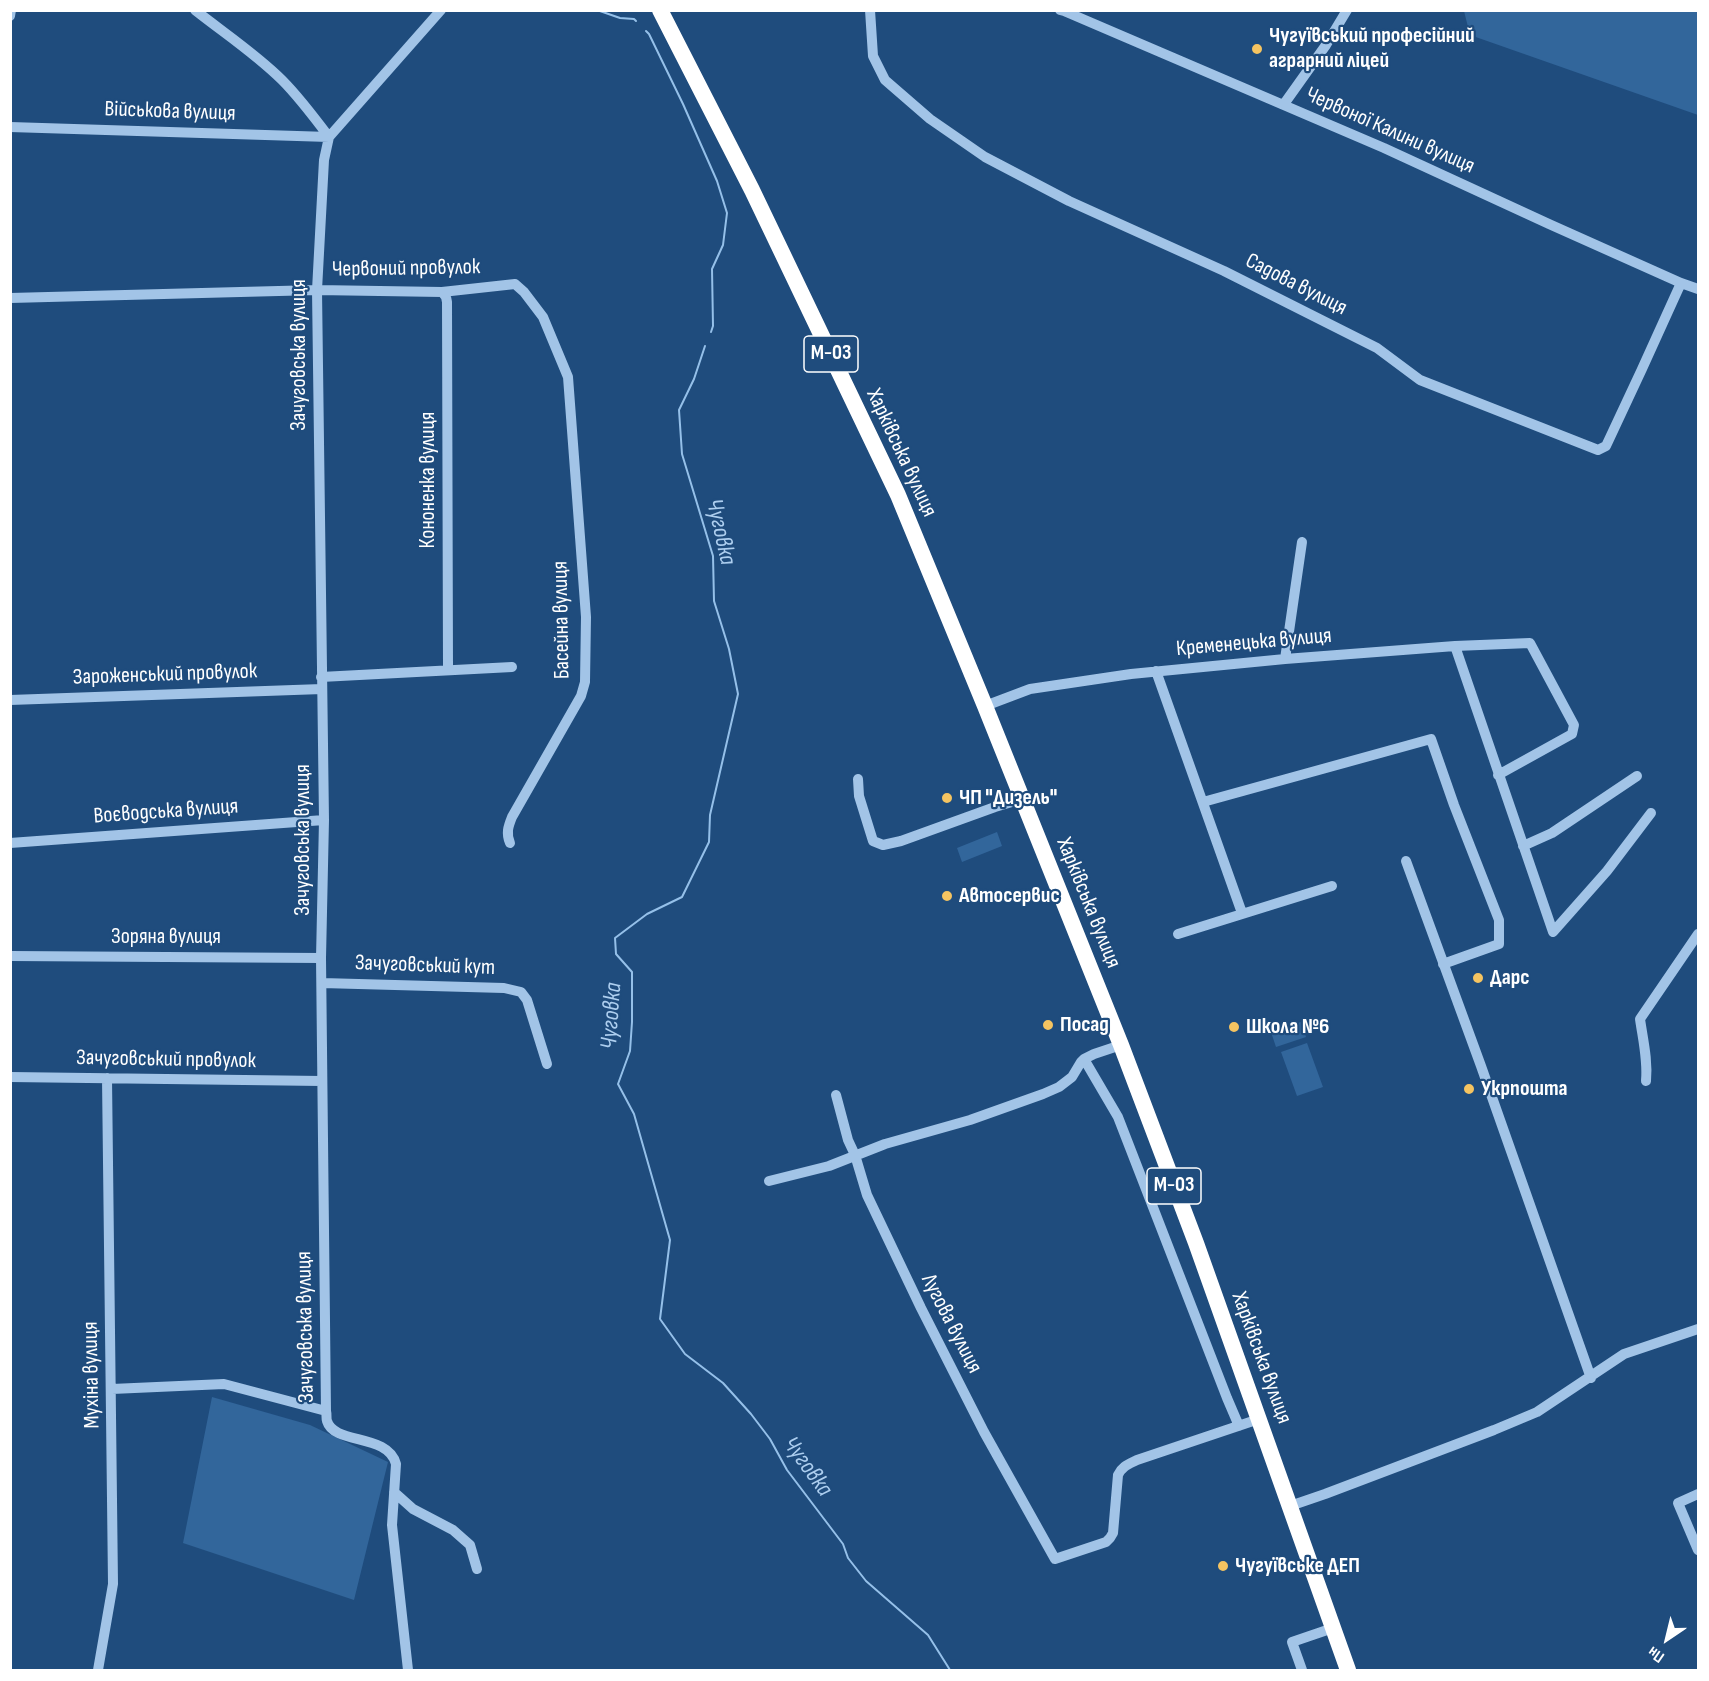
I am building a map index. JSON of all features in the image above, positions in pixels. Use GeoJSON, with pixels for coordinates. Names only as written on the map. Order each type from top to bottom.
{"type":"FeatureCollection","features":[{"type":"Feature","properties":{"kind":"highway","name":"Харківська вулиця"},"geometry":{"type":"LineString","coordinates":[[660,10],[752,190],[898,495],[1121,1045],[1200,1253],[1348,1671]]}},
{"type":"Feature","properties":{"kind":"street"},"geometry":{"type":"LineString","coordinates":[[10,16],[11,10]]}},
{"type":"Feature","properties":{"kind":"street"},"geometry":{"type":"LineString","coordinates":[[195,10],[282,80],[329,137],[441,10]]}},
{"type":"Feature","properties":{"kind":"street","name":"Садова вулиця"},"geometry":{"type":"LineString","coordinates":[[870,10],[873,56],[885,80],[930,119],[985,157],[1070,201],[1224,271],[1377,348],[1420,380],[1598,450],[1606,446],[1681,283]]}},
{"type":"Feature","properties":{"kind":"street","name":"Червоної Калини вулиця"},"geometry":{"type":"LineString","coordinates":[[1060,10],[1284,104],[1549,225],[1698,289]]}},
{"type":"Feature","properties":{"kind":"street"},"geometry":{"type":"LineString","coordinates":[[1284,104],[1326,45],[1347,10]]}},
{"type":"Feature","properties":{"kind":"street","name":"Військова вулиця"},"geometry":{"type":"LineString","coordinates":[[10,127],[329,137]]}},
{"type":"Feature","properties":{"kind":"street","name":"Зачуговська вулиця"},"geometry":{"type":"LineString","coordinates":[[329,137],[324,160],[317,290],[324,820],[321,958],[326,1412],[327,1421],[336,1432],[379,1446],[388,1450],[394,1457],[396,1464],[392,1525],[408,1671]]}},
{"type":"Feature","properties":{"kind":"street","name":"Червоний провулок"},"geometry":{"type":"LineString","coordinates":[[10,298],[317,290],[442,292],[515,284],[543,317],[568,376]]}},
{"type":"Feature","properties":{"kind":"street","name":"Кононенка вулиця"},"geometry":{"type":"LineString","coordinates":[[442,292],[447,302],[448,670]]}},
{"type":"Feature","properties":{"kind":"street","name":"Басейна вулиця"},"geometry":{"type":"LineString","coordinates":[[510,843],[507,837],[512,817],[581,696],[585,682],[586,617],[568,376]]}},
{"type":"Feature","properties":{"kind":"street"},"geometry":{"type":"LineString","coordinates":[[1285,659],[1302,542]]}},
{"type":"Feature","properties":{"kind":"street","name":"Кременецька вулиця"},"geometry":{"type":"LineString","coordinates":[[985,706],[1030,689],[1156,671],[1455,646],[1530,643],[1574,725],[1572,734],[1498,775]]}},
{"type":"Feature","properties":{"kind":"street"},"geometry":{"type":"LineString","coordinates":[[1455,646],[1553,932],[1607,871],[1651,813]]}},
{"type":"Feature","properties":{"kind":"street"},"geometry":{"type":"LineString","coordinates":[[321,677],[512,667]]}},
{"type":"Feature","properties":{"kind":"street"},"geometry":{"type":"LineString","coordinates":[[1156,671],[1242,913]]}},
{"type":"Feature","properties":{"kind":"street","name":"Зароженський провулок"},"geometry":{"type":"LineString","coordinates":[[10,700],[322,689]]}},
{"type":"Feature","properties":{"kind":"street"},"geometry":{"type":"LineString","coordinates":[[1203,802],[1431,739],[1499,920],[1499,944],[1443,964]]}},
{"type":"Feature","properties":{"kind":"street"},"geometry":{"type":"LineString","coordinates":[[1523,846],[1552,833],[1637,776]]}},
{"type":"Feature","properties":{"kind":"street"},"geometry":{"type":"LineString","coordinates":[[858,779],[859,796],[873,841],[883,846],[1022,799]]}},
{"type":"Feature","properties":{"kind":"street","name":"Воєводська вулиця"},"geometry":{"type":"LineString","coordinates":[[10,843],[324,820]]}},
{"type":"Feature","properties":{"kind":"street"},"geometry":{"type":"LineString","coordinates":[[1406,861],[1591,1378]]}},
{"type":"Feature","properties":{"kind":"street"},"geometry":{"type":"LineString","coordinates":[[1178,933],[1332,886]]}},
{"type":"Feature","properties":{"kind":"street"},"geometry":{"type":"LineString","coordinates":[[1646,1081],[1648,1064],[1640,1019],[1698,934]]}},
{"type":"Feature","properties":{"kind":"street","name":"Зоряна вулиця"},"geometry":{"type":"LineString","coordinates":[[10,956],[321,958]]}},
{"type":"Feature","properties":{"kind":"street","name":"Зачуговський кут"},"geometry":{"type":"LineString","coordinates":[[322,983],[504,988],[521,992],[527,1000],[547,1064]]}},
{"type":"Feature","properties":{"kind":"street"},"geometry":{"type":"LineString","coordinates":[[769,1181],[829,1166],[885,1144],[970,1120],[1059,1087],[1072,1077],[1084,1059],[1121,1045]]}},
{"type":"Feature","properties":{"kind":"street"},"geometry":{"type":"LineString","coordinates":[[1084,1059],[1118,1117],[1239,1425],[1259,1419]]}},
{"type":"Feature","properties":{"kind":"street","name":"Зачуговський провулок"},"geometry":{"type":"LineString","coordinates":[[10,1077],[322,1081]]}},
{"type":"Feature","properties":{"kind":"street","name":"Мухіна вулиця"},"geometry":{"type":"LineString","coordinates":[[98,1671],[113,1584],[107,1078]]}},
{"type":"Feature","properties":{"kind":"street","name":"Лугова вулиця"},"geometry":{"type":"LineString","coordinates":[[836,1095],[848,1140],[867,1195],[984,1432],[1055,1559],[1106,1542],[1110,1538],[1113,1533],[1118,1475],[1125,1466],[1239,1425]]}},
{"type":"Feature","properties":{"kind":"street"},"geometry":{"type":"LineString","coordinates":[[1290,1506],[1537,1412],[1624,1354],[1698,1329]]}},
{"type":"Feature","properties":{"kind":"street"},"geometry":{"type":"LineString","coordinates":[[112,1389],[224,1384],[326,1412]]}},
{"type":"Feature","properties":{"kind":"street"},"geometry":{"type":"LineString","coordinates":[[394,1492],[413,1509],[453,1530],[470,1545],[477,1569]]}},
{"type":"Feature","properties":{"kind":"street"},"geometry":{"type":"LineString","coordinates":[[1698,1494],[1678,1503],[1698,1550]]}},
{"type":"Feature","properties":{"kind":"street"},"geometry":{"type":"LineString","coordinates":[[1302,1671],[1292,1642],[1333,1628]]}},
{"type":"Feature","properties":{"kind":"shaded area"},"geometry":{"type":"Polygon","coordinates":[[[1464,11],[1698,11],[1698,115],[1470,35],[1464,11]]]}},
{"type":"Feature","properties":{"kind":"shaded area"},"geometry":{"type":"Polygon","coordinates":[[[997,832],[1002,846],[962,862],[957,848],[997,832]]]}},
{"type":"Feature","properties":{"kind":"shaded area"},"geometry":{"type":"Polygon","coordinates":[[[1301,1022],[1306,1037],[1276,1047],[1271,1032],[1301,1022]]]}},
{"type":"Feature","properties":{"kind":"shaded area"},"geometry":{"type":"Polygon","coordinates":[[[1307,1043],[1323,1087],[1297,1096],[1281,1052],[1307,1043]]]}},
{"type":"Feature","properties":{"kind":"shaded area"},"geometry":{"type":"Polygon","coordinates":[[[212,1397],[310,1425],[388,1462],[354,1600],[183,1543],[212,1397]]]}},
{"type":"Feature","properties":{"kind":"waterway","name":"Чуговка"},"geometry":{"type":"LineString","coordinates":[[597,10],[636,21]]}},
{"type":"Feature","properties":{"kind":"waterway","name":"Чуговка"},"geometry":{"type":"LineString","coordinates":[[646,31],[683,104],[717,181],[727,213],[723,245],[712,269],[713,326],[711,332]]}},
{"type":"Feature","properties":{"kind":"waterway","name":"Чуговка"},"geometry":{"type":"LineString","coordinates":[[705,346],[694,379],[679,410],[682,454],[713,556],[714,601],[729,649],[738,694],[710,815],[709,842],[682,897],[647,914],[615,938],[616,954],[632,972],[630,1051],[618,1084],[634,1114],[670,1240],[660,1319],[685,1354],[723,1383],[751,1414],[770,1439],[787,1470],[843,1544],[848,1558],[866,1581],[928,1635],[950,1670]]}},
{"type":"Feature","properties":{"kind":"place","name":"Чугуївський професійний аграрний ліцей"},"geometry":{"type":"Point","coordinates":[1257,49]}},
{"type":"Feature","properties":{"kind":"place","name":"ЧП \"Дизель\""},"geometry":{"type":"Point","coordinates":[947,798]}},
{"type":"Feature","properties":{"kind":"place","name":"Автосервис"},"geometry":{"type":"Point","coordinates":[947,896]}},
{"type":"Feature","properties":{"kind":"place","name":"Дарс"},"geometry":{"type":"Point","coordinates":[1478,978]}},
{"type":"Feature","properties":{"kind":"place","name":"Посад"},"geometry":{"type":"Point","coordinates":[1048,1025]}},
{"type":"Feature","properties":{"kind":"place","name":"Школа №6"},"geometry":{"type":"Point","coordinates":[1234,1027]}},
{"type":"Feature","properties":{"kind":"place","name":"Укрпошта"},"geometry":{"type":"Point","coordinates":[1469,1089]}},
{"type":"Feature","properties":{"kind":"place","name":"Чугуївське ДЕП"},"geometry":{"type":"Point","coordinates":[1223,1566]}}]}
